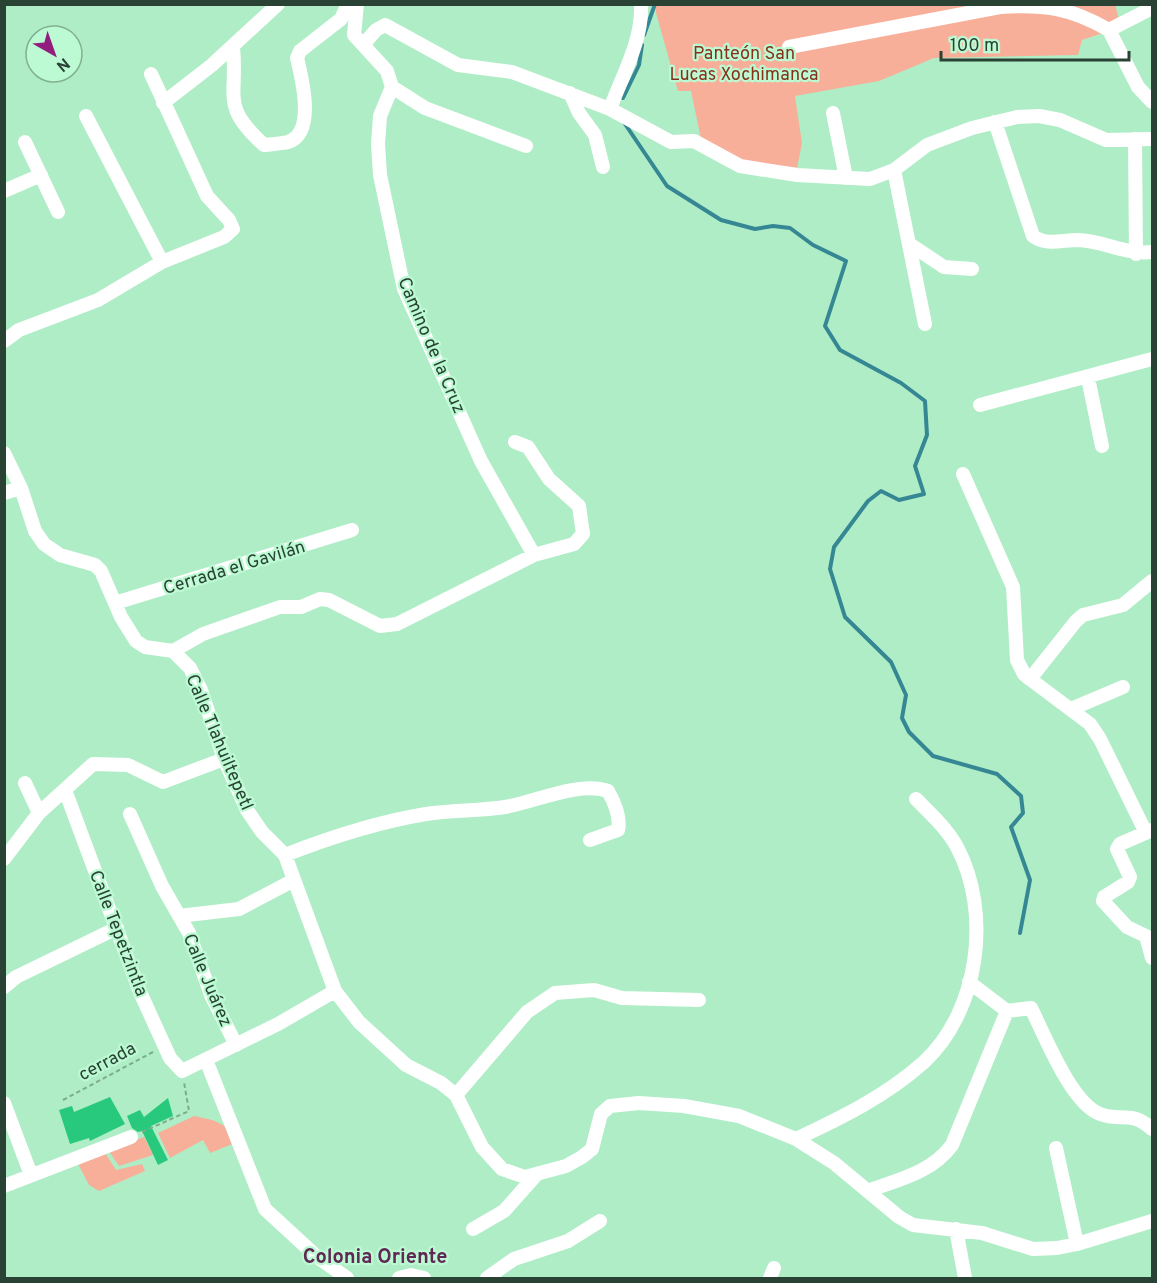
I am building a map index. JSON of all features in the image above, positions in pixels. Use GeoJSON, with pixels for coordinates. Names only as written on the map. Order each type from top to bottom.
{"type":"FeatureCollection","features":[{"type":"Feature","properties":{"kind":"street"},"geometry":{"type":"LineString","coordinates":[[163,103],[233,47],[278,4]]}},
{"type":"Feature","properties":{"kind":"street"},"geometry":{"type":"LineString","coordinates":[[233,47],[234,108],[240,120],[264,145],[289,142],[297,136],[304,124],[305,116],[297,58],[300,51],[341,18],[348,4]]}},
{"type":"Feature","properties":{"kind":"street"},"geometry":{"type":"LineString","coordinates":[[357,4],[354,35],[387,71],[392,87],[424,108],[526,146]]}},
{"type":"Feature","properties":{"kind":"street"},"geometry":{"type":"LineString","coordinates":[[610,109],[642,20],[641,4]]}},
{"type":"Feature","properties":{"kind":"street"},"geometry":{"type":"LineString","coordinates":[[789,47],[1000,7],[1026,5],[1073,12],[1109,30],[1138,87],[1152,102]]}},
{"type":"Feature","properties":{"kind":"street"},"geometry":{"type":"LineString","coordinates":[[1109,30],[1152,8]]}},
{"type":"Feature","properties":{"kind":"street"},"geometry":{"type":"LineString","coordinates":[[363,45],[376,30],[385,26],[458,65],[512,72],[570,93],[610,109],[670,142],[694,141],[740,166],[797,175],[870,179],[894,170],[927,145],[995,122],[1038,116],[1060,120],[1106,140],[1152,139]]}},
{"type":"Feature","properties":{"kind":"street"},"geometry":{"type":"LineString","coordinates":[[4,341],[19,330],[98,300],[162,262],[224,237],[233,229],[229,220],[207,196],[150,75]]}},
{"type":"Feature","properties":{"kind":"street","name":"Camino de la Cruz"},"geometry":{"type":"LineString","coordinates":[[392,87],[380,116],[378,144],[380,175],[404,289],[481,461],[534,555]]}},
{"type":"Feature","properties":{"kind":"street"},"geometry":{"type":"LineString","coordinates":[[570,93],[579,113],[595,135],[603,167]]}},
{"type":"Feature","properties":{"kind":"street"},"geometry":{"type":"LineString","coordinates":[[833,113],[846,178]]}},
{"type":"Feature","properties":{"kind":"street"},"geometry":{"type":"LineString","coordinates":[[86,116],[162,262]]}},
{"type":"Feature","properties":{"kind":"street"},"geometry":{"type":"LineString","coordinates":[[995,122],[1016,181],[1029,230],[1041,242],[1082,240],[1136,254],[1152,252]]}},
{"type":"Feature","properties":{"kind":"street"},"geometry":{"type":"LineString","coordinates":[[1135,139],[1136,254]]}},
{"type":"Feature","properties":{"kind":"street"},"geometry":{"type":"LineString","coordinates":[[25,142],[58,212]]}},
{"type":"Feature","properties":{"kind":"street"},"geometry":{"type":"LineString","coordinates":[[894,170],[925,324]]}},
{"type":"Feature","properties":{"kind":"street"},"geometry":{"type":"LineString","coordinates":[[4,191],[40,175]]}},
{"type":"Feature","properties":{"kind":"street"},"geometry":{"type":"LineString","coordinates":[[911,246],[944,267],[972,269]]}},
{"type":"Feature","properties":{"kind":"street"},"geometry":{"type":"LineString","coordinates":[[980,405],[1088,378],[1152,359]]}},
{"type":"Feature","properties":{"kind":"street"},"geometry":{"type":"LineString","coordinates":[[1088,378],[1102,446]]}},
{"type":"Feature","properties":{"kind":"street"},"geometry":{"type":"LineString","coordinates":[[4,453],[21,488],[31,521],[44,544],[60,555],[95,564],[101,571],[128,631],[136,641],[146,646],[173,651],[184,643],[214,630],[280,607],[301,607],[320,599],[328,600],[380,626],[397,624],[534,555],[574,544],[583,534],[579,506],[549,479],[528,447],[515,442]]}},
{"type":"Feature","properties":{"kind":"street"},"geometry":{"type":"LineString","coordinates":[[963,474],[1013,587],[1017,660],[1024,674],[1090,724],[1149,832],[1120,844],[1117,849],[1130,877],[1128,882],[1104,897],[1103,901],[1127,927],[1149,936],[1152,958]]}},
{"type":"Feature","properties":{"kind":"street"},"geometry":{"type":"LineString","coordinates":[[4,493],[21,488]]}},
{"type":"Feature","properties":{"kind":"street","name":"Cerrada el Gavilán"},"geometry":{"type":"LineString","coordinates":[[115,603],[352,530]]}},
{"type":"Feature","properties":{"kind":"street"},"geometry":{"type":"LineString","coordinates":[[1030,679],[1083,615],[1123,605],[1152,581]]}},
{"type":"Feature","properties":{"kind":"street","name":"Calle Tlahuiltepetl"},"geometry":{"type":"LineString","coordinates":[[173,651],[189,668],[201,690],[224,759],[247,810],[262,832],[285,855],[335,991],[359,1022],[406,1065],[441,1083],[456,1095],[482,1147],[493,1162],[512,1175],[536,1175],[566,1166],[582,1158],[595,1143],[601,1114],[610,1106],[626,1104],[684,1106],[740,1116],[796,1139],[834,1163],[870,1190],[899,1217],[913,1225],[982,1233],[1033,1249],[1077,1244],[1152,1221]]}},
{"type":"Feature","properties":{"kind":"street"},"geometry":{"type":"LineString","coordinates":[[1071,709],[1123,687]]}},
{"type":"Feature","properties":{"kind":"street"},"geometry":{"type":"LineString","coordinates":[[4,859],[39,813],[93,764],[128,765],[163,782],[224,759]]}},
{"type":"Feature","properties":{"kind":"street"},"geometry":{"type":"LineString","coordinates":[[25,783],[39,813]]}},
{"type":"Feature","properties":{"kind":"street"},"geometry":{"type":"LineString","coordinates":[[285,855],[374,824],[427,814],[505,807],[559,793],[600,788],[608,791],[612,798],[619,825],[618,830],[613,833],[590,840]]}},
{"type":"Feature","properties":{"kind":"street","name":"Calle Tepetzintla"},"geometry":{"type":"LineString","coordinates":[[65,790],[140,992],[170,1058],[183,1071]]}},
{"type":"Feature","properties":{"kind":"street"},"geometry":{"type":"LineString","coordinates":[[796,1139],[871,1101],[924,1062],[952,1027],[969,982],[978,927],[969,881],[957,848],[948,832],[916,799]]}},
{"type":"Feature","properties":{"kind":"street","name":"Calle Juárez"},"geometry":{"type":"LineString","coordinates":[[130,814],[189,933],[211,994],[236,1045]]}},
{"type":"Feature","properties":{"kind":"street","name":"Calle Juárez"},"geometry":{"type":"LineString","coordinates":[[179,916],[239,909],[294,880]]}},
{"type":"Feature","properties":{"kind":"street"},"geometry":{"type":"LineString","coordinates":[[4,987],[16,976],[117,928]]}},
{"type":"Feature","properties":{"kind":"street"},"geometry":{"type":"LineString","coordinates":[[969,982],[1007,1011],[1031,1008],[1073,1089],[1089,1107],[1101,1114],[1133,1116],[1152,1129]]}},
{"type":"Feature","properties":{"kind":"street"},"geometry":{"type":"LineString","coordinates":[[456,1095],[527,1012],[555,993],[594,990],[622,998],[699,1000]]}},
{"type":"Feature","properties":{"kind":"street"},"geometry":{"type":"LineString","coordinates":[[183,1071],[335,991]]}},
{"type":"Feature","properties":{"kind":"street"},"geometry":{"type":"LineString","coordinates":[[870,1190],[927,1169],[942,1159],[963,1124],[1007,1011]]}},
{"type":"Feature","properties":{"kind":"street"},"geometry":{"type":"LineString","coordinates":[[206,1060],[265,1209],[345,1278]]}},
{"type":"Feature","properties":{"kind":"street"},"geometry":{"type":"LineString","coordinates":[[4,1104],[31,1175]]}},
{"type":"Feature","properties":{"kind":"street"},"geometry":{"type":"LineString","coordinates":[[4,1186],[131,1137]]}},
{"type":"Feature","properties":{"kind":"street"},"geometry":{"type":"LineString","coordinates":[[1056,1148],[1077,1244]]}},
{"type":"Feature","properties":{"kind":"street"},"geometry":{"type":"LineString","coordinates":[[473,1229],[504,1211],[536,1175]]}},
{"type":"Feature","properties":{"kind":"street"},"geometry":{"type":"LineString","coordinates":[[488,1278],[514,1259],[568,1241],[600,1221]]}},
{"type":"Feature","properties":{"kind":"street"},"geometry":{"type":"LineString","coordinates":[[956,1229],[965,1278]]}},
{"type":"Feature","properties":{"kind":"street"},"geometry":{"type":"LineString","coordinates":[[399,1278],[411,1275],[423,1278]]}},
{"type":"Feature","properties":{"kind":"path","name":"cerrada"},"geometry":{"type":"LineString","coordinates":[[63,1100],[164,1045]]}},
{"type":"Feature","properties":{"kind":"path"},"geometry":{"type":"LineString","coordinates":[[131,1137],[189,1112],[183,1071]]}},
{"type":"Feature","properties":{"kind":"green space","name":"Panteón San Lucas Xochimanca"},"geometry":{"type":"Polygon","coordinates":[[[656,4],[1115,4],[1121,27],[1082,40],[1078,55],[934,58],[879,81],[795,96],[802,143],[797,168],[742,161],[701,139],[691,91],[678,91],[656,13],[656,4]]]}},
{"type":"Feature","properties":{"kind":"green space"},"geometry":{"type":"Polygon","coordinates":[[[194,1116],[224,1126],[235,1143],[210,1153],[203,1140],[170,1158],[158,1133],[194,1116]]]}},
{"type":"Feature","properties":{"kind":"green space"},"geometry":{"type":"Polygon","coordinates":[[[144,1137],[153,1155],[119,1166],[108,1150],[144,1137]]]}},
{"type":"Feature","properties":{"kind":"green space"},"geometry":{"type":"Polygon","coordinates":[[[104,1151],[116,1170],[142,1164],[145,1171],[99,1191],[89,1185],[77,1162],[104,1151]]]}},
{"type":"Feature","properties":{"kind":"building"},"geometry":{"type":"Polygon","coordinates":[[[110,1097],[125,1124],[90,1141],[89,1138],[70,1144],[59,1110],[72,1106],[74,1112],[110,1097]]]}},
{"type":"Feature","properties":{"kind":"building"},"geometry":{"type":"Polygon","coordinates":[[[168,1098],[173,1116],[151,1126],[168,1160],[158,1165],[142,1131],[138,1132],[132,1128],[127,1116],[140,1110],[144,1117],[168,1098]]]}},
{"type":"Feature","properties":{"kind":"waterway"},"geometry":{"type":"LineString","coordinates":[[644,35],[655,4]]}},
{"type":"Feature","properties":{"kind":"waterway"},"geometry":{"type":"LineString","coordinates":[[623,98],[639,65],[642,45]]}},
{"type":"Feature","properties":{"kind":"waterway"},"geometry":{"type":"LineString","coordinates":[[623,121],[667,186],[721,220],[755,229],[773,226],[790,228],[813,245],[846,261],[825,326],[840,350],[901,383],[925,401],[927,435],[915,466],[924,494],[899,500],[881,491],[868,501],[834,547],[830,569],[845,617],[891,662],[906,695],[902,718],[909,732],[933,756],[997,774],[1021,796],[1023,813],[1011,827],[1030,880],[1020,933]]}},
{"type":"Feature","properties":{"kind":"district","name":"Colonia Oriente"},"geometry":{"type":"Point","coordinates":[375,1256]}}]}
